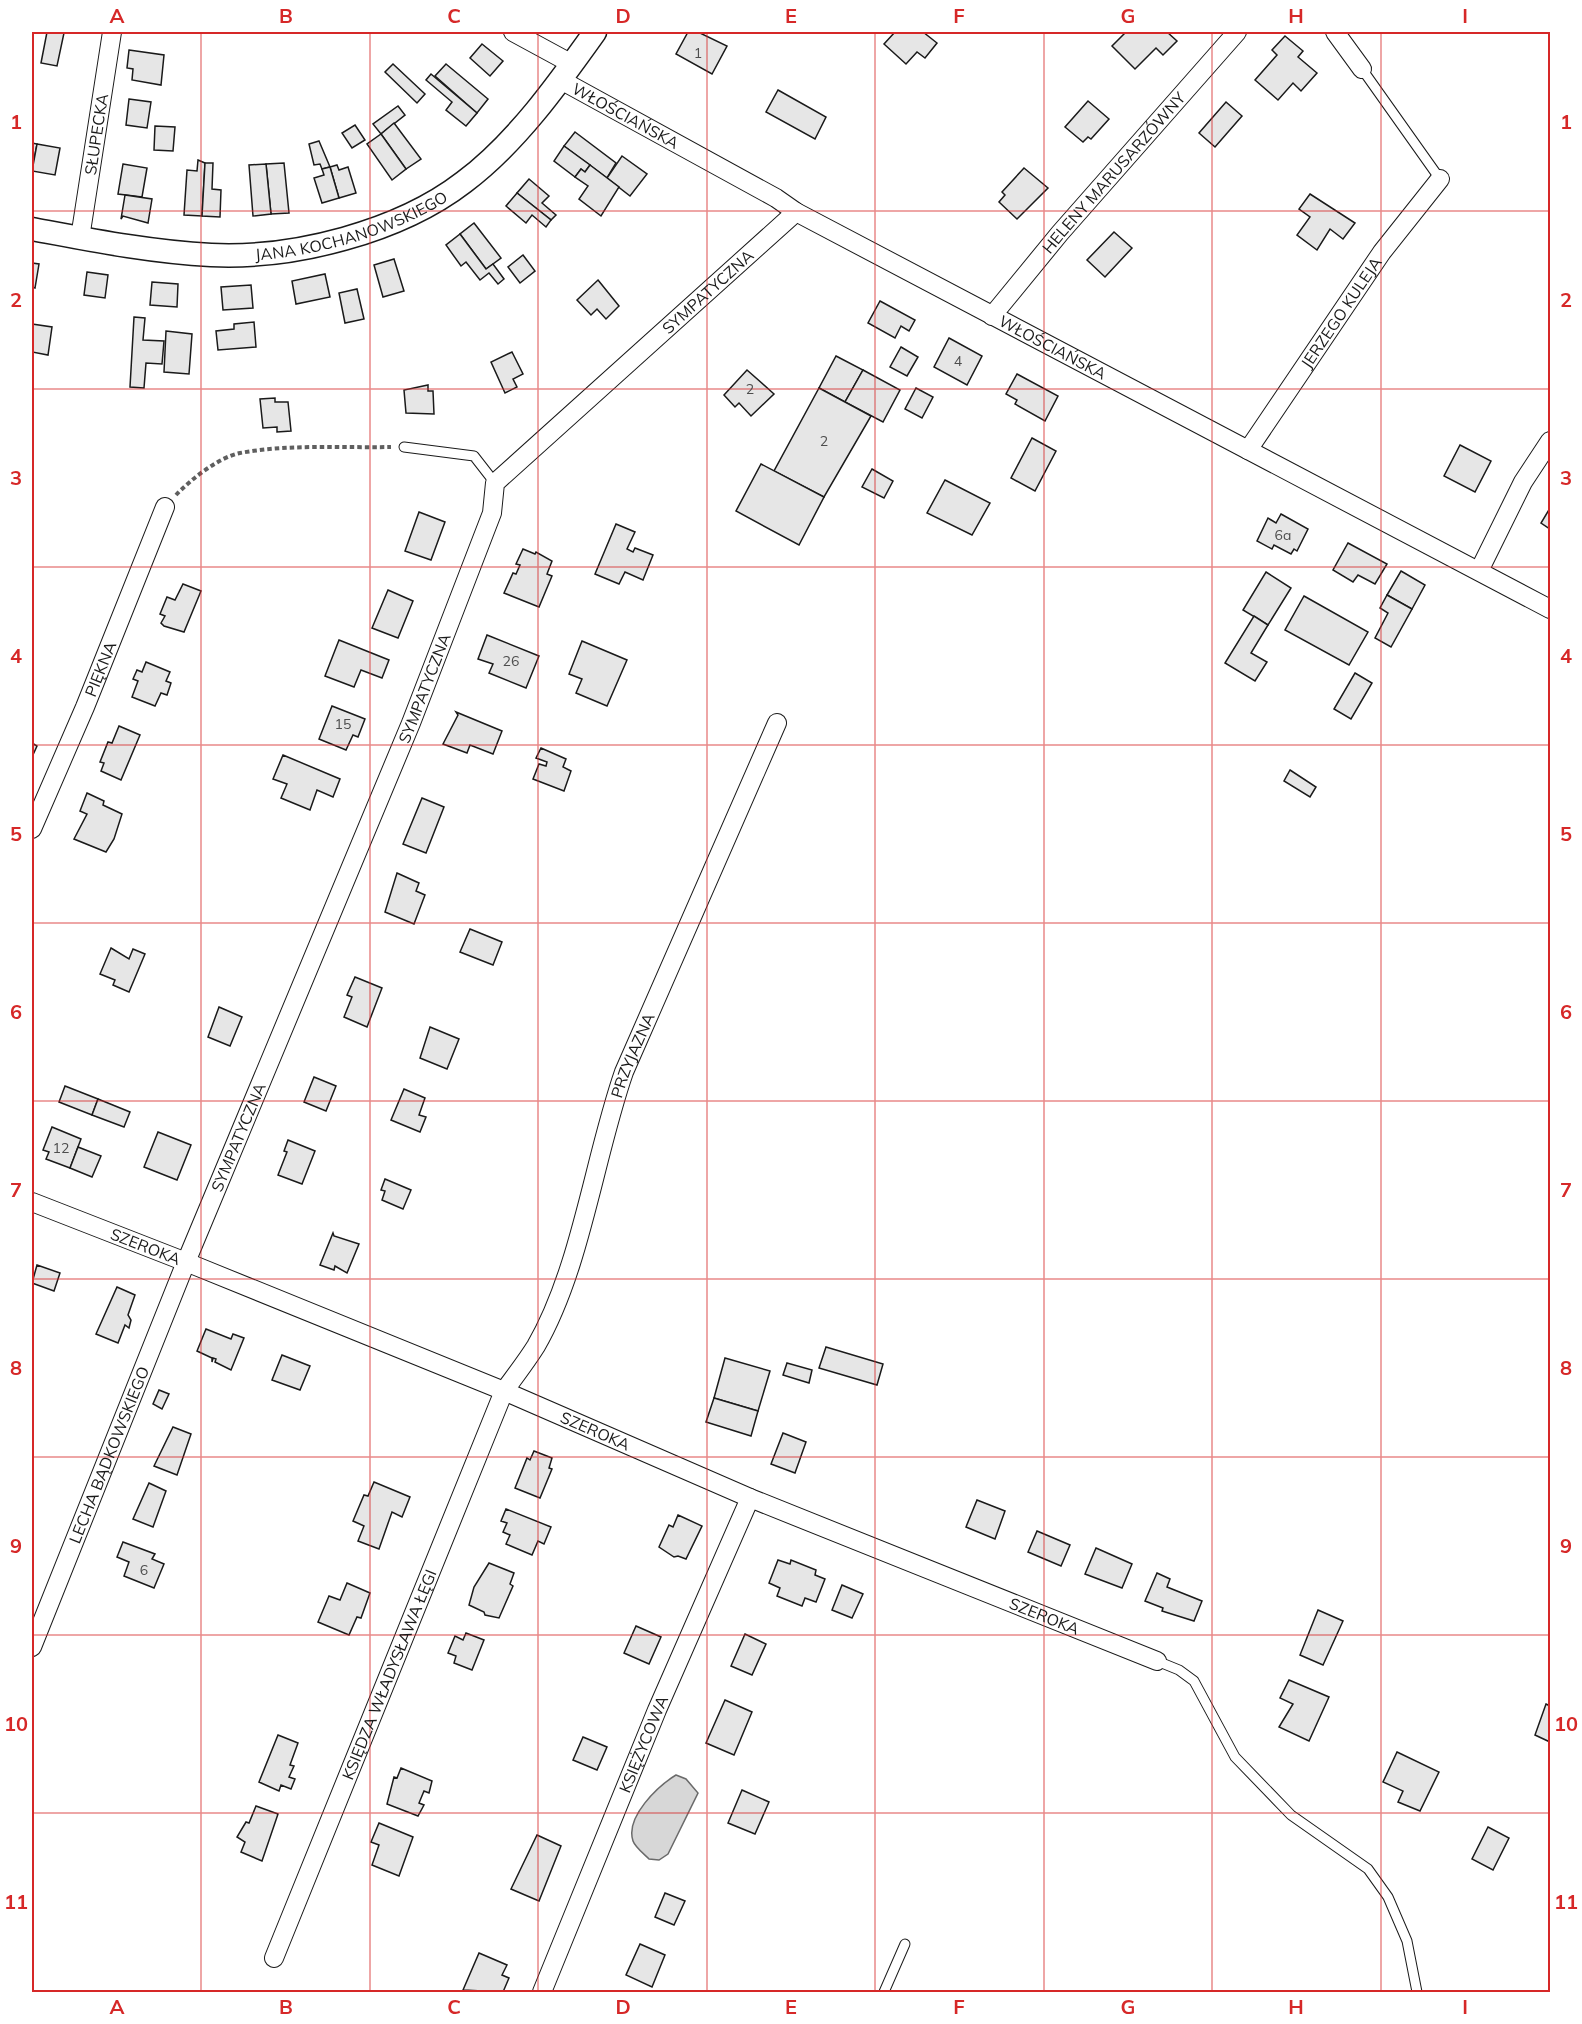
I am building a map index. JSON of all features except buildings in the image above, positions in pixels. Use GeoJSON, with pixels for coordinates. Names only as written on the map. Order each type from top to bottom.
{"type":"FeatureCollection","features":[{"type":"Feature","properties":{"kind":"street","name":"SŁUPECKA"},"geometry":{"type":"LineString","coordinates":[[80,238],[112,32]]}},
{"type":"Feature","properties":{"kind":"street"},"geometry":{"type":"LineString","coordinates":[[513,32],[566,72]]}},
{"type":"Feature","properties":{"kind":"street","name":"JANA KOCHANOWSKIEGO"},"geometry":{"type":"LineString","coordinates":[[32,229],[80,238],[212,255],[255,254],[356,236],[393,223],[430,205],[465,181],[495,154],[566,72],[596,32]]}},
{"type":"Feature","properties":{"kind":"street","name":"HELENY MARUSARZÓWNY"},"geometry":{"type":"LineString","coordinates":[[992,316],[1060,232],[1237,32]]}},
{"type":"Feature","properties":{"kind":"street"},"geometry":{"type":"LineString","coordinates":[[1335,32],[1362,69]]}},
{"type":"Feature","properties":{"kind":"street","name":"WŁOŚCIAŃSKA"},"geometry":{"type":"LineString","coordinates":[[566,72],[796,212],[1551,609]]}},
{"type":"Feature","properties":{"kind":"street","name":"JERZEGO KULEJA"},"geometry":{"type":"LineString","coordinates":[[1248,450],[1382,252],[1440,179]]}},
{"type":"Feature","properties":{"kind":"street","name":"SYMPATYCZNA"},"geometry":{"type":"LineString","coordinates":[[186,1262],[411,723],[492,513],[495,483],[796,212]]}},
{"type":"Feature","properties":{"kind":"street"},"geometry":{"type":"LineString","coordinates":[[1479,572],[1523,482],[1551,441]]}},
{"type":"Feature","properties":{"kind":"street","name":"PIĘKNA"},"geometry":{"type":"LineString","coordinates":[[32,829],[85,707],[165,507]]}},
{"type":"Feature","properties":{"kind":"street","name":"PRZYJAZNA"},"geometry":{"type":"LineString","coordinates":[[504,1391],[537,1344],[553,1308],[573,1256],[607,1123],[624,1072],[777,723]]}},
{"type":"Feature","properties":{"kind":"street","name":"SZEROKA"},"geometry":{"type":"LineString","coordinates":[[32,1202],[504,1391],[750,1498],[1157,1661]]}},
{"type":"Feature","properties":{"kind":"street","name":"LECHA BĄDKOWSKIEGO"},"geometry":{"type":"LineString","coordinates":[[32,1647],[186,1262]]}},
{"type":"Feature","properties":{"kind":"street","name":"KSIĘDZA WŁADYSŁAWA ŁĘGI"},"geometry":{"type":"LineString","coordinates":[[274,1958],[504,1391]]}},
{"type":"Feature","properties":{"kind":"street","name":"KSIĘŻYCOWA"},"geometry":{"type":"LineString","coordinates":[[542,1992],[657,1710],[750,1498]]}},
{"type":"Feature","properties":{"kind":"lane"},"geometry":{"type":"LineString","coordinates":[[1362,69],[1440,179]]}},
{"type":"Feature","properties":{"kind":"lane"},"geometry":{"type":"LineString","coordinates":[[404,447],[474,456],[495,483]]}},
{"type":"Feature","properties":{"kind":"lane"},"geometry":{"type":"LineString","coordinates":[[1157,1661],[1179,1670],[1194,1681],[1235,1757],[1291,1815],[1368,1869],[1388,1897],[1407,1941],[1417,1992]]}},
{"type":"Feature","properties":{"kind":"lane"},"geometry":{"type":"LineString","coordinates":[[884,1992],[905,1944]]}},
{"type":"Feature","properties":{"kind":"path"},"geometry":{"type":"LineString","coordinates":[[165,507],[203,472],[238,453],[404,447]]}},
{"type":"Feature","properties":{"kind":"shaded area"},"geometry":{"type":"Polygon","coordinates":[[[676,1775],[686,1779],[698,1793],[668,1854],[659,1860],[649,1859],[633,1841],[634,1822],[638,1812],[652,1794],[676,1775]]]}}]}
